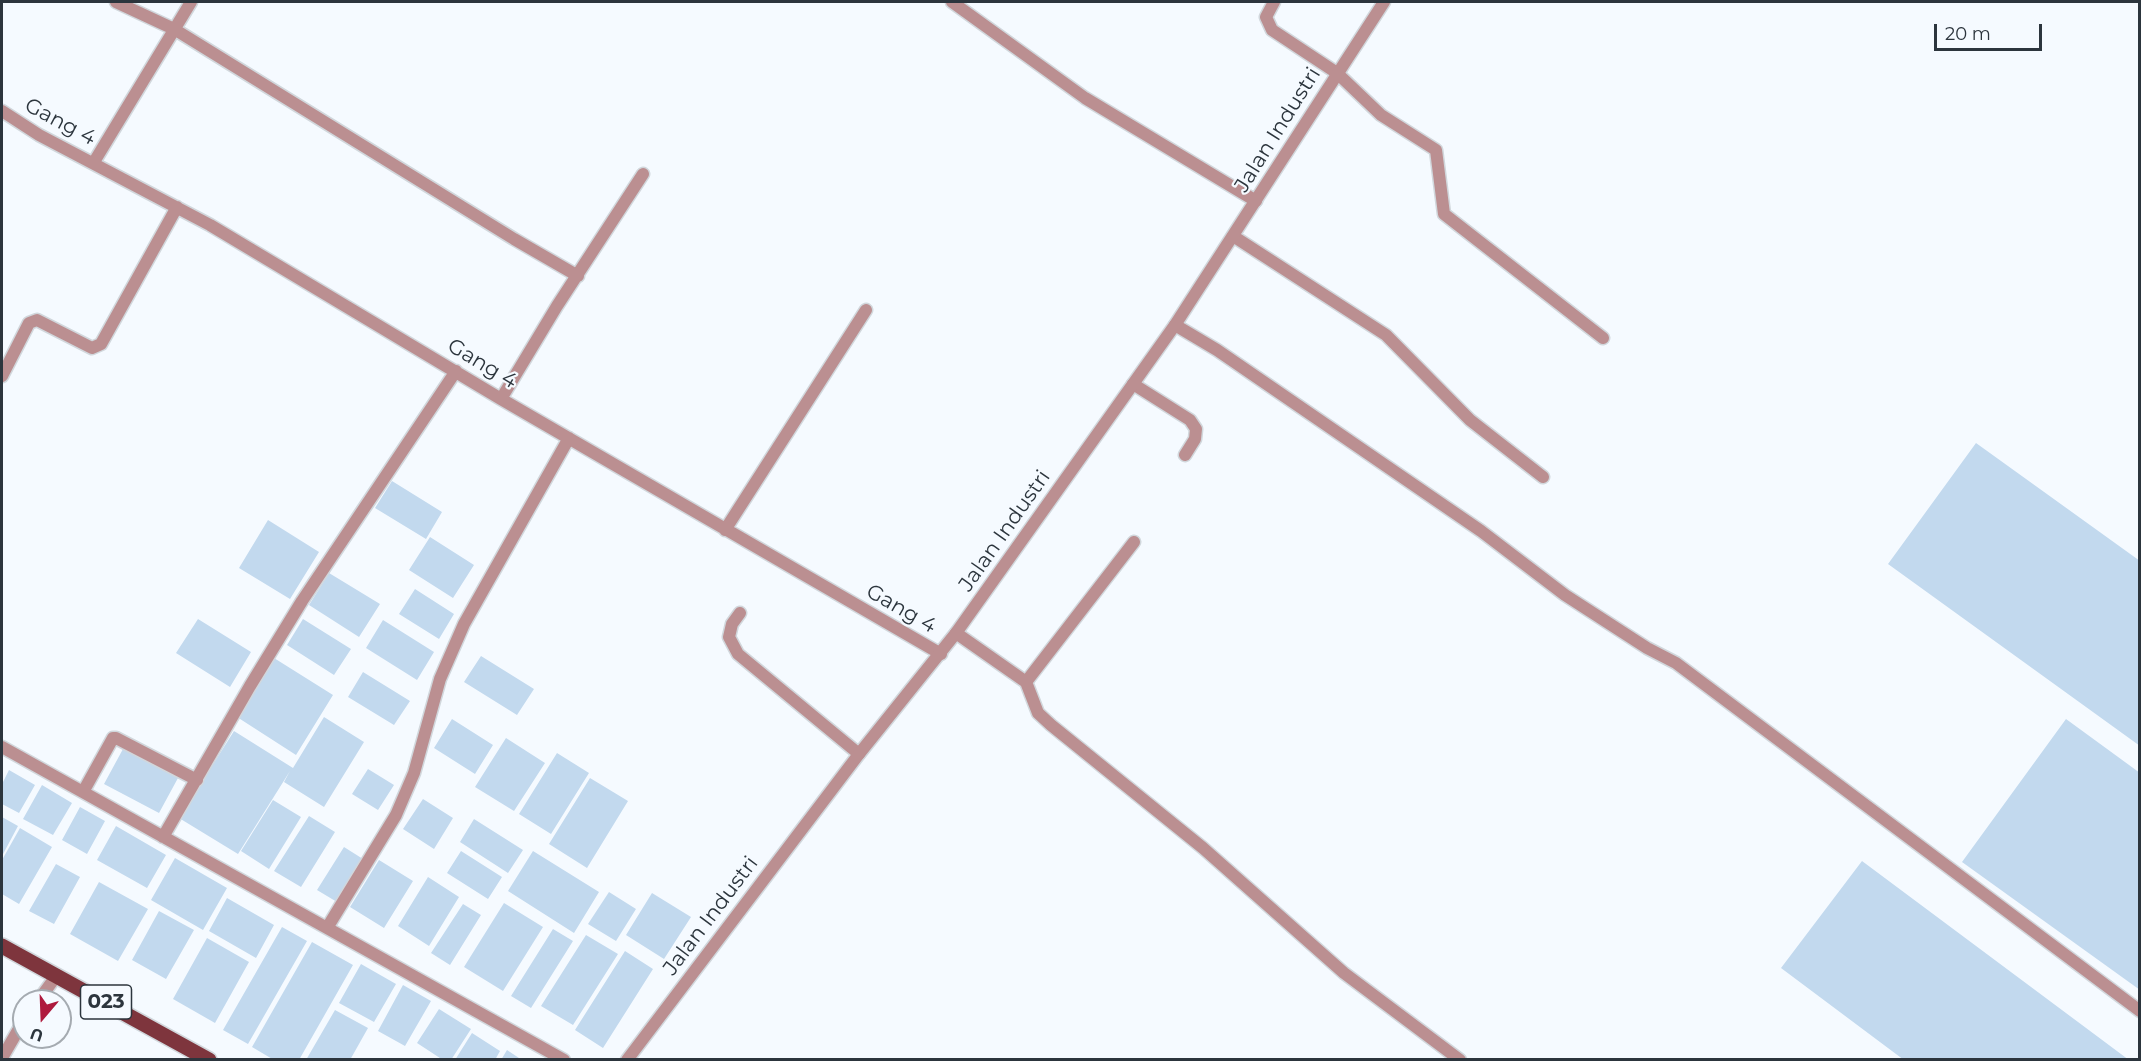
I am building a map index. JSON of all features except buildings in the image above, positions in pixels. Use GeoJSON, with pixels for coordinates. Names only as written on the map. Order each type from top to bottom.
{"type":"FeatureCollection","features":[{"type":"Feature","properties":{"kind":"main road","name":"023"},"geometry":{"type":"LineString","coordinates":[[2,946],[209,1059]]}},
{"type":"Feature","properties":{"kind":"street"},"geometry":{"type":"LineString","coordinates":[[116,2],[174,29],[514,240],[578,276]]}},
{"type":"Feature","properties":{"kind":"street"},"geometry":{"type":"LineString","coordinates":[[94,162],[191,2]]}},
{"type":"Feature","properties":{"kind":"street"},"geometry":{"type":"LineString","coordinates":[[952,2],[1085,98],[1256,201]]}},
{"type":"Feature","properties":{"kind":"street"},"geometry":{"type":"LineString","coordinates":[[1274,2],[1266,17],[1272,30],[1337,73],[1381,116],[1436,150],[1444,214],[1603,338]]}},
{"type":"Feature","properties":{"kind":"street","name":"Jalan Industri"},"geometry":{"type":"LineString","coordinates":[[627,1059],[859,754],[957,633],[1175,325],[1384,2]]}},
{"type":"Feature","properties":{"kind":"street","name":"Gang 4"},"geometry":{"type":"LineString","coordinates":[[2,111],[39,135],[177,207],[501,399],[941,654]]}},
{"type":"Feature","properties":{"kind":"street"},"geometry":{"type":"LineString","coordinates":[[501,399],[557,306],[643,174]]}},
{"type":"Feature","properties":{"kind":"street"},"geometry":{"type":"LineString","coordinates":[[2,376],[29,323],[37,320],[92,348],[101,344],[177,207]]}},
{"type":"Feature","properties":{"kind":"street"},"geometry":{"type":"LineString","coordinates":[[1233,236],[1386,335],[1470,420],[1543,477]]}},
{"type":"Feature","properties":{"kind":"street"},"geometry":{"type":"LineString","coordinates":[[725,530],[866,310]]}},
{"type":"Feature","properties":{"kind":"street"},"geometry":{"type":"LineString","coordinates":[[1175,325],[1217,350],[1481,531],[1565,595],[1647,648],[1676,663],[2139,1011]]}},
{"type":"Feature","properties":{"kind":"street"},"geometry":{"type":"LineString","coordinates":[[163,837],[302,601],[456,371]]}},
{"type":"Feature","properties":{"kind":"street"},"geometry":{"type":"LineString","coordinates":[[1133,384],[1190,420],[1196,429],[1195,439],[1185,455]]}},
{"type":"Feature","properties":{"kind":"street"},"geometry":{"type":"LineString","coordinates":[[327,928],[396,815],[414,773],[440,679],[464,624],[569,438]]}},
{"type":"Feature","properties":{"kind":"street"},"geometry":{"type":"LineString","coordinates":[[1026,682],[1134,542]]}},
{"type":"Feature","properties":{"kind":"street"},"geometry":{"type":"LineString","coordinates":[[740,612],[732,624],[729,637],[738,654],[859,754]]}},
{"type":"Feature","properties":{"kind":"street"},"geometry":{"type":"LineString","coordinates":[[957,633],[1026,682],[1038,713],[1050,725],[1203,848],[1344,973],[1460,1059]]}},
{"type":"Feature","properties":{"kind":"street"},"geometry":{"type":"LineString","coordinates":[[82,792],[113,738],[197,780]]}},
{"type":"Feature","properties":{"kind":"street"},"geometry":{"type":"LineString","coordinates":[[2,747],[564,1059]]}},
{"type":"Feature","properties":{"kind":"street"},"geometry":{"type":"LineString","coordinates":[[47,989],[57,975]]}},
{"type":"Feature","properties":{"kind":"street"},"geometry":{"type":"LineString","coordinates":[[2,1058],[12,1041]]}}]}
